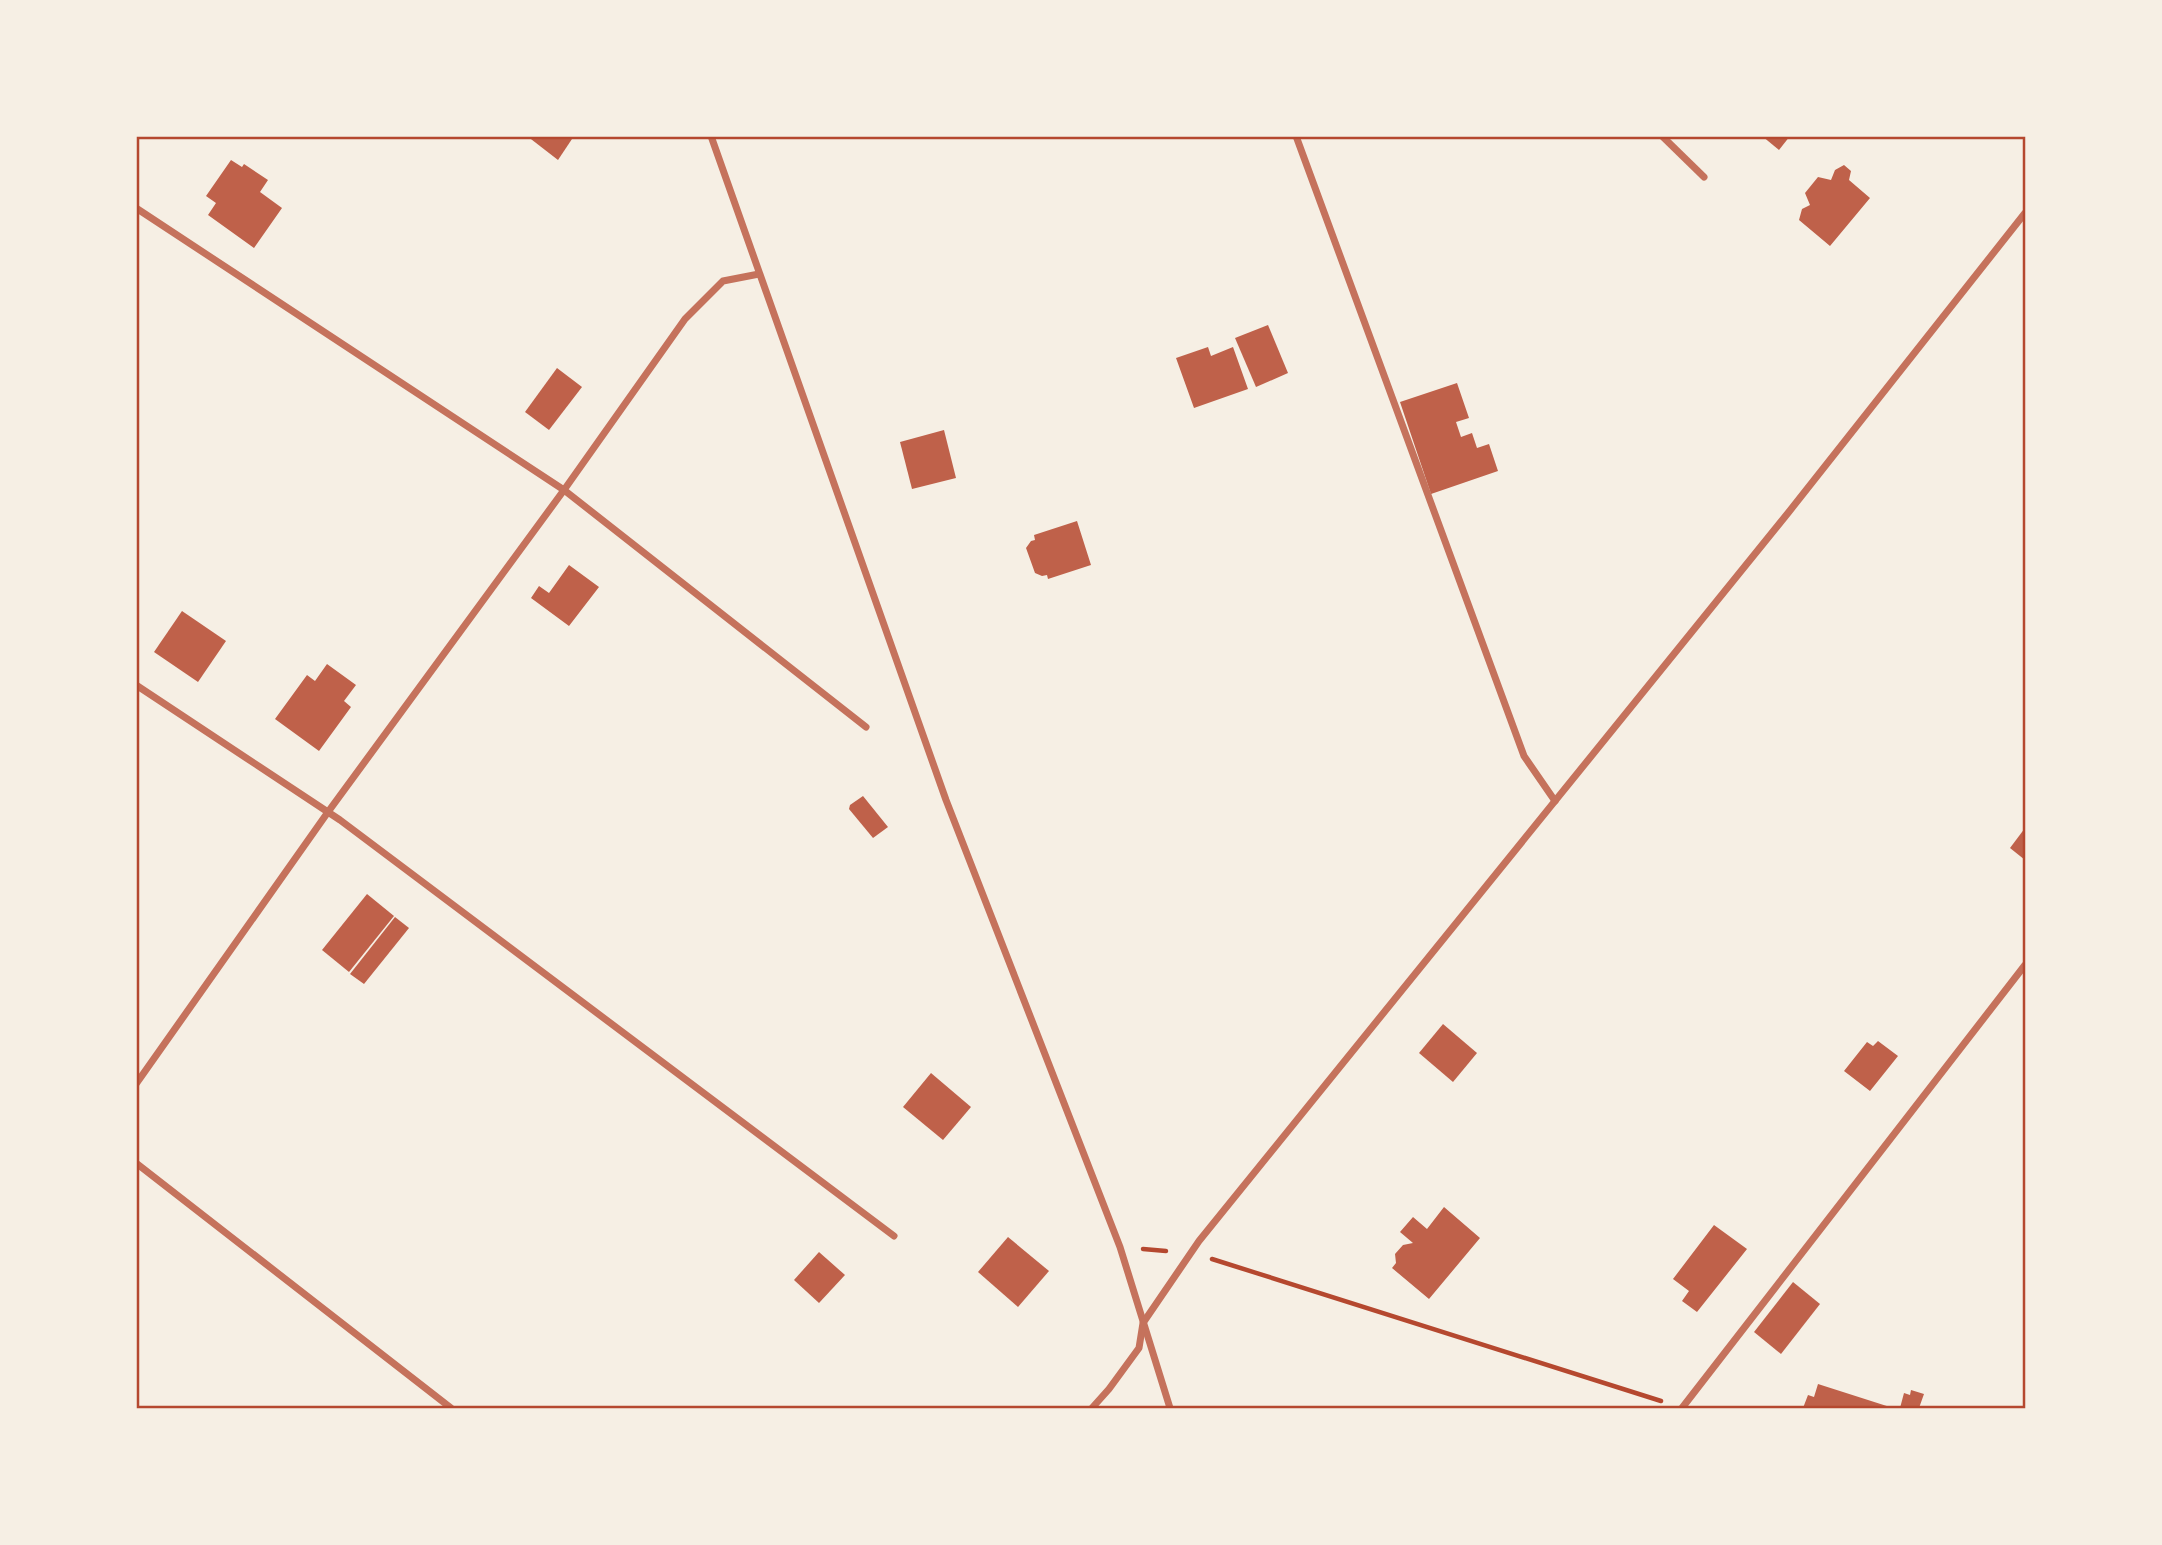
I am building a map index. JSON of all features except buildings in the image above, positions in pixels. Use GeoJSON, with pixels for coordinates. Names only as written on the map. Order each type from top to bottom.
{"type":"FeatureCollection","features":[{"type":"Feature","properties":{"kind":"street"},"geometry":{"type":"LineString","coordinates":[[711,136],[946,800],[1120,1247],[1170,1409]]}},
{"type":"Feature","properties":{"kind":"street"},"geometry":{"type":"LineString","coordinates":[[1296,136],[1524,756],[1555,801]]}},
{"type":"Feature","properties":{"kind":"street"},"geometry":{"type":"LineString","coordinates":[[1662,136],[1704,177]]}},
{"type":"Feature","properties":{"kind":"street"},"geometry":{"type":"LineString","coordinates":[[136,208],[564,490],[866,727]]}},
{"type":"Feature","properties":{"kind":"street"},"geometry":{"type":"LineString","coordinates":[[1092,1409],[1139,1348],[1143,1323],[1191,1252],[1796,502],[2025,213]]}},
{"type":"Feature","properties":{"kind":"street"},"geometry":{"type":"LineString","coordinates":[[136,1084],[328,812],[564,490],[685,318],[723,281],[759,274]]}},
{"type":"Feature","properties":{"kind":"street"},"geometry":{"type":"LineString","coordinates":[[136,685],[328,812],[894,1236]]}},
{"type":"Feature","properties":{"kind":"street"},"geometry":{"type":"LineString","coordinates":[[1683,1408],[2025,965]]}},
{"type":"Feature","properties":{"kind":"street"},"geometry":{"type":"LineString","coordinates":[[136,1163],[451,1409]]}},
{"type":"Feature","properties":{"kind":"path"},"geometry":{"type":"LineString","coordinates":[[1120,1247],[1191,1252],[1683,1408]]}}]}
